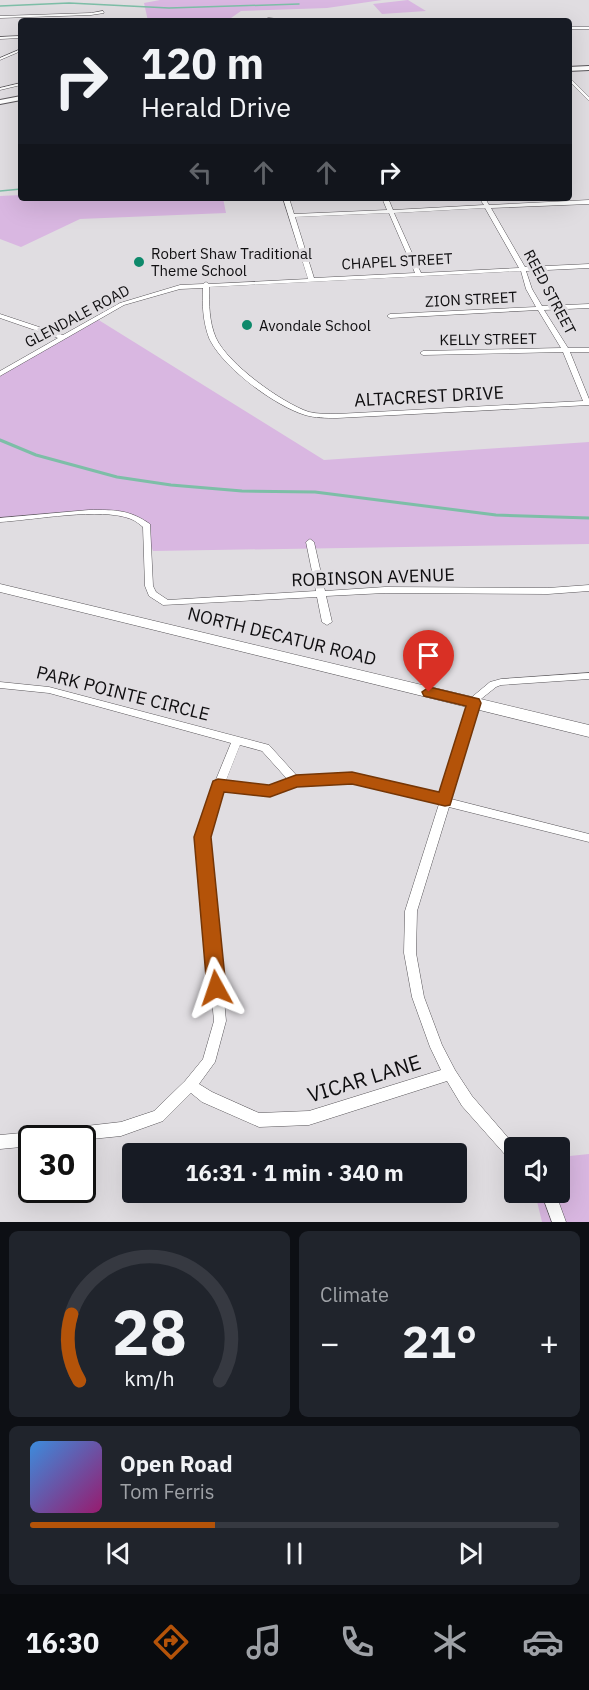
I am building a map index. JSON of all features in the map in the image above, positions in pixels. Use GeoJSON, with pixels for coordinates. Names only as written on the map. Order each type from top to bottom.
{"type":"FeatureCollection","features":[{"type":"Feature","properties":{"kind":"main road","name":"NORTH DECATUR ROAD"},"geometry":{"type":"LineString","coordinates":[[0,588],[589,731]]}},
{"type":"Feature","properties":{"kind":"street"},"geometry":{"type":"LineString","coordinates":[[0,17],[104,12]]}},
{"type":"Feature","properties":{"kind":"street"},"geometry":{"type":"LineString","coordinates":[[572,28],[589,28]]}},
{"type":"Feature","properties":{"kind":"street"},"geometry":{"type":"LineString","coordinates":[[0,38],[18,37]]}},
{"type":"Feature","properties":{"kind":"street"},"geometry":{"type":"LineString","coordinates":[[0,59],[18,51]]}},
{"type":"Feature","properties":{"kind":"street"},"geometry":{"type":"LineString","coordinates":[[572,69],[589,68]]}},
{"type":"Feature","properties":{"kind":"street"},"geometry":{"type":"LineString","coordinates":[[572,81],[589,100]]}},
{"type":"Feature","properties":{"kind":"street"},"geometry":{"type":"LineString","coordinates":[[0,89],[18,85]]}},
{"type":"Feature","properties":{"kind":"street"},"geometry":{"type":"LineString","coordinates":[[0,102],[18,99]]}},
{"type":"Feature","properties":{"kind":"street"},"geometry":{"type":"LineString","coordinates":[[287,201],[311,279]]}},
{"type":"Feature","properties":{"kind":"street"},"geometry":{"type":"LineString","coordinates":[[386,201],[418,274]]}},
{"type":"Feature","properties":{"kind":"street","name":"REED STREET"},"geometry":{"type":"LineString","coordinates":[[484,201],[566,351],[588,403]]}},
{"type":"Feature","properties":{"kind":"street"},"geometry":{"type":"LineString","coordinates":[[291,216],[586,202],[589,211]]}},
{"type":"Feature","properties":{"kind":"street","name":"CHAPEL STREET"},"geometry":{"type":"LineString","coordinates":[[206,284],[589,266]]}},
{"type":"Feature","properties":{"kind":"street","name":"GLENDALE ROAD"},"geometry":{"type":"LineString","coordinates":[[0,374],[122,304],[164,290],[206,284]]}},
{"type":"Feature","properties":{"kind":"street","name":"ALTACREST DRIVE"},"geometry":{"type":"LineString","coordinates":[[206,284],[206,310],[217,346],[236,366],[298,411],[314,415],[337,416],[588,403]]}},
{"type":"Feature","properties":{"kind":"street","name":"ZION STREET"},"geometry":{"type":"LineString","coordinates":[[390,316],[589,306]]}},
{"type":"Feature","properties":{"kind":"street"},"geometry":{"type":"LineString","coordinates":[[0,316],[62,337]]}},
{"type":"Feature","properties":{"kind":"street","name":"KELLY STREET"},"geometry":{"type":"LineString","coordinates":[[423,353],[589,350]]}},
{"type":"Feature","properties":{"kind":"street"},"geometry":{"type":"LineString","coordinates":[[0,365],[11,368]]}},
{"type":"Feature","properties":{"kind":"street","name":"ROBINSON AVENUE"},"geometry":{"type":"LineString","coordinates":[[0,520],[97,513],[137,518],[147,526],[149,586],[152,594],[158,599],[179,603],[385,590],[548,591],[589,588]]}},
{"type":"Feature","properties":{"kind":"street"},"geometry":{"type":"LineString","coordinates":[[310,542],[327,622]]}},
{"type":"Feature","properties":{"kind":"street"},"geometry":{"type":"LineString","coordinates":[[504,1143],[467,1101],[436,1047],[418,997],[410,953],[411,910],[474,703],[482,692],[493,684],[589,676]]}},
{"type":"Feature","properties":{"kind":"street","name":"PARK POINTE CIRCLE"},"geometry":{"type":"LineString","coordinates":[[0,685],[49,690],[265,748],[296,781]]}},
{"type":"Feature","properties":{"kind":"street"},"geometry":{"type":"LineString","coordinates":[[96,1132],[121,1129],[158,1116],[190,1085],[209,1062],[220,1021],[203,837],[218,786],[237,740]]}},
{"type":"Feature","properties":{"kind":"street"},"geometry":{"type":"LineString","coordinates":[[218,786],[270,791],[296,781],[352,778],[589,838]]}},
{"type":"Feature","properties":{"kind":"street","name":"VICAR LANE"},"geometry":{"type":"LineString","coordinates":[[190,1085],[207,1097],[259,1120],[309,1118],[450,1074]]}},
{"type":"Feature","properties":{"kind":"street"},"geometry":{"type":"LineString","coordinates":[[0,1142],[18,1140]]}},
{"type":"Feature","properties":{"kind":"street"},"geometry":{"type":"LineString","coordinates":[[552,1203],[559,1222]]}},
{"type":"Feature","properties":{"kind":"shaded area"},"geometry":{"type":"Polygon","coordinates":[[[160,0],[382,0],[327,8],[241,11],[231,18],[147,18],[144,3],[160,0]]]}},
{"type":"Feature","properties":{"kind":"shaded area"},"geometry":{"type":"Polygon","coordinates":[[[408,0],[426,11],[382,14],[373,4],[408,0]]]}},
{"type":"Feature","properties":{"kind":"shaded area"},"geometry":{"type":"Polygon","coordinates":[[[18,195],[18,201],[224,201],[226,213],[80,219],[21,247],[0,239],[0,196],[18,195]]]}},
{"type":"Feature","properties":{"kind":"shaded area"},"geometry":{"type":"Polygon","coordinates":[[[97,319],[324,460],[589,442],[589,544],[153,551],[141,522],[108,513],[0,518],[0,373],[97,319]]]}},
{"type":"Feature","properties":{"kind":"shaded area"},"geometry":{"type":"Polygon","coordinates":[[[589,1154],[589,1222],[542,1222],[537,1203],[570,1203],[570,1156],[589,1154]]]}},
{"type":"Feature","properties":{"kind":"waterway"},"geometry":{"type":"LineString","coordinates":[[0,6],[69,3],[169,8],[299,4]]}},
{"type":"Feature","properties":{"kind":"waterway"},"geometry":{"type":"LineString","coordinates":[[0,191],[18,189]]}},
{"type":"Feature","properties":{"kind":"waterway"},"geometry":{"type":"LineString","coordinates":[[0,440],[36,455],[117,477],[171,485],[242,491],[315,492],[496,515],[589,518]]}},
{"type":"Feature","properties":{"kind":"place","name":"Robert Shaw Traditional Theme School"},"geometry":{"type":"Point","coordinates":[139,262]}},
{"type":"Feature","properties":{"kind":"place","name":"Avondale School"},"geometry":{"type":"Point","coordinates":[247,325]}},
{"type":"Feature","properties":{"kind":"route"},"geometry":{"type":"LineString","coordinates":[[216,988],[203,837],[218,786],[270,791],[296,781],[352,778],[445,800],[474,703],[429,692]]}}]}
